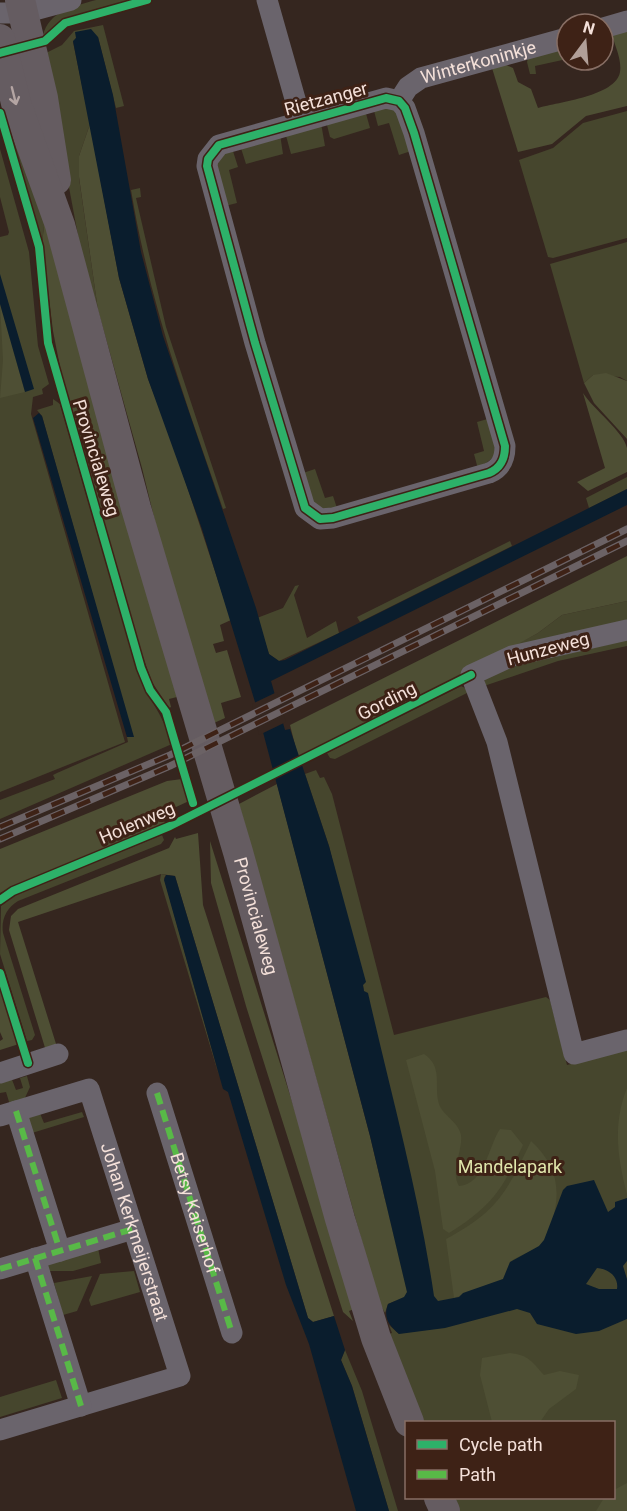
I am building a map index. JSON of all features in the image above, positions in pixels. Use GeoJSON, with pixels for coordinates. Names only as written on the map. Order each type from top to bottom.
{"type":"FeatureCollection","features":[{"type":"Feature","properties":{"kind":"main road","name":"Provincialeweg"},"geometry":{"type":"LineString","coordinates":[[11,7],[43,98],[55,173],[60,225]]}},
{"type":"Feature","properties":{"kind":"main road","name":"Provincialeweg"},"geometry":{"type":"LineString","coordinates":[[0,39],[16,103],[60,225],[136,508],[238,852],[340,1219],[368,1305],[405,1439]]}},
{"type":"Feature","properties":{"kind":"main road","name":"Provincialeweg"},"geometry":{"type":"LineString","coordinates":[[380,1350],[409,1421]]}},
{"type":"Feature","properties":{"kind":"street"},"geometry":{"type":"LineString","coordinates":[[11,7],[71,0]]}},
{"type":"Feature","properties":{"kind":"street"},"geometry":{"type":"LineString","coordinates":[[267,0],[301,120]]}},
{"type":"Feature","properties":{"kind":"street","name":"Winterkoninkje"},"geometry":{"type":"LineString","coordinates":[[399,101],[408,87],[421,78],[555,41]]}},
{"type":"Feature","properties":{"kind":"street","name":"Rietzanger"},"geometry":{"type":"LineString","coordinates":[[386,98],[399,101],[405,108],[414,133],[457,272],[506,446],[505,454],[496,470],[489,473],[326,519],[313,516],[305,508],[255,343],[207,166],[213,151],[219,145],[301,120],[386,98]]}},
{"type":"Feature","properties":{"kind":"street","name":"Hunzeweg"},"geometry":{"type":"LineString","coordinates":[[627,630],[512,657],[471,675],[497,742],[574,1054],[627,1040]]}},
{"type":"Feature","properties":{"kind":"street"},"geometry":{"type":"LineString","coordinates":[[0,1072],[58,1053]]}},
{"type":"Feature","properties":{"kind":"street","name":"Johan Kerkmeijerstraat"},"geometry":{"type":"LineString","coordinates":[[8,1113],[89,1089],[180,1376],[81,1406]]}},
{"type":"Feature","properties":{"kind":"street","name":"Betsy Kaiserhof"},"geometry":{"type":"LineString","coordinates":[[157,1093],[232,1333]]}},
{"type":"Feature","properties":{"kind":"street"},"geometry":{"type":"LineString","coordinates":[[8,1113],[60,1251]]}},
{"type":"Feature","properties":{"kind":"street"},"geometry":{"type":"LineString","coordinates":[[0,1269],[133,1228]]}},
{"type":"Feature","properties":{"kind":"street"},"geometry":{"type":"LineString","coordinates":[[0,1430],[81,1406],[35,1258]]}},
{"type":"Feature","properties":{"kind":"green space"},"geometry":{"type":"Polygon","coordinates":[[[96,0],[129,0],[66,18],[50,34],[43,36],[50,21],[56,15],[71,7],[96,0]]]}},
{"type":"Feature","properties":{"kind":"green space"},"geometry":{"type":"Polygon","coordinates":[[[627,24],[627,106],[586,116],[552,144],[518,152],[492,68],[504,64],[513,68],[518,82],[531,89],[538,108],[585,97],[608,87],[616,80],[620,72],[615,33],[627,24]]]}},
{"type":"Feature","properties":{"kind":"green space"},"geometry":{"type":"Polygon","coordinates":[[[103,25],[124,106],[116,108],[98,37],[76,38],[73,42],[90,124],[79,156],[79,178],[98,310],[80,246],[44,54],[62,45],[74,31],[103,25]]]}},
{"type":"Feature","properties":{"kind":"green space"},"geometry":{"type":"Polygon","coordinates":[[[555,47],[555,62],[535,66],[536,74],[530,74],[527,62],[529,55],[555,47]]]}},
{"type":"Feature","properties":{"kind":"green space"},"geometry":{"type":"Polygon","coordinates":[[[0,96],[45,219],[42,243],[0,96]]]}},
{"type":"Feature","properties":{"kind":"green space"},"geometry":{"type":"Polygon","coordinates":[[[373,107],[396,108],[414,150],[399,155],[389,123],[378,126],[373,107]]]}},
{"type":"Feature","properties":{"kind":"green space"},"geometry":{"type":"Polygon","coordinates":[[[365,110],[370,128],[334,139],[330,137],[326,121],[365,110]]]}},
{"type":"Feature","properties":{"kind":"green space"},"geometry":{"type":"Polygon","coordinates":[[[627,111],[627,238],[553,258],[548,257],[519,160],[553,148],[583,123],[627,111]]]}},
{"type":"Feature","properties":{"kind":"green space"},"geometry":{"type":"Polygon","coordinates":[[[321,123],[325,146],[291,154],[285,132],[321,123]]]}},
{"type":"Feature","properties":{"kind":"green space"},"geometry":{"type":"Polygon","coordinates":[[[90,124],[119,278],[148,379],[171,438],[231,620],[220,625],[224,641],[213,644],[216,653],[227,650],[241,697],[221,703],[225,718],[214,723],[181,627],[142,468],[98,310],[79,177],[79,156],[90,124]]]}},
{"type":"Feature","properties":{"kind":"green space"},"geometry":{"type":"Polygon","coordinates":[[[280,134],[283,154],[246,164],[240,145],[280,134]]]}},
{"type":"Feature","properties":{"kind":"green space"},"geometry":{"type":"Polygon","coordinates":[[[232,148],[238,167],[229,170],[237,203],[225,206],[215,164],[218,157],[232,148]]]}},
{"type":"Feature","properties":{"kind":"green space"},"geometry":{"type":"Polygon","coordinates":[[[0,149],[29,252],[38,346],[49,384],[42,389],[43,394],[33,397],[31,414],[125,742],[0,792],[0,237],[8,235],[9,232],[0,197],[0,149]]]}},
{"type":"Feature","properties":{"kind":"green space"},"geometry":{"type":"Polygon","coordinates":[[[140,188],[141,197],[136,198],[166,327],[226,508],[223,509],[158,312],[131,190],[140,188]]]}},
{"type":"Feature","properties":{"kind":"green space"},"geometry":{"type":"Polygon","coordinates":[[[45,219],[177,697],[169,699],[171,707],[169,708],[152,682],[139,646],[62,377],[53,331],[42,243],[45,219]]]}},
{"type":"Feature","properties":{"kind":"green space"},"geometry":{"type":"Polygon","coordinates":[[[627,242],[627,381],[620,377],[593,375],[584,383],[550,264],[627,242]]]}},
{"type":"Feature","properties":{"kind":"green space"},"geometry":{"type":"Polygon","coordinates":[[[0,304],[25,392],[0,398],[3,360],[0,304]]]}},
{"type":"Feature","properties":{"kind":"green space"},"geometry":{"type":"Polygon","coordinates":[[[606,373],[627,381],[627,439],[594,403],[584,383],[593,375],[606,373]]]}},
{"type":"Feature","properties":{"kind":"green space"},"geometry":{"type":"Polygon","coordinates":[[[583,393],[620,435],[627,448],[627,472],[588,491],[577,482],[605,468],[583,393]]]}},
{"type":"Feature","properties":{"kind":"green space"},"geometry":{"type":"Polygon","coordinates":[[[53,399],[60,404],[136,668],[172,744],[0,819],[0,800],[55,779],[53,775],[128,742],[127,737],[133,737],[42,416],[37,410],[53,405],[53,399]]]}},
{"type":"Feature","properties":{"kind":"green space"},"geometry":{"type":"Polygon","coordinates":[[[491,418],[498,454],[478,469],[474,454],[484,451],[477,422],[491,418]]]}},
{"type":"Feature","properties":{"kind":"green space"},"geometry":{"type":"Polygon","coordinates":[[[315,469],[325,498],[333,496],[338,511],[316,508],[300,474],[315,469]]]}},
{"type":"Feature","properties":{"kind":"green space"},"geometry":{"type":"Polygon","coordinates":[[[627,477],[627,489],[589,508],[586,498],[627,477]]]}},
{"type":"Feature","properties":{"kind":"green space"},"geometry":{"type":"Polygon","coordinates":[[[510,541],[512,546],[360,622],[357,617],[510,541]]]}},
{"type":"Feature","properties":{"kind":"green space"},"geometry":{"type":"Polygon","coordinates":[[[627,556],[627,601],[562,615],[538,633],[465,674],[298,757],[290,725],[627,556]]]}},
{"type":"Feature","properties":{"kind":"green space"},"geometry":{"type":"Polygon","coordinates":[[[299,585],[294,595],[307,638],[336,621],[339,633],[279,661],[269,654],[257,618],[283,608],[295,586],[299,585]]]}},
{"type":"Feature","properties":{"kind":"green space"},"geometry":{"type":"Polygon","coordinates":[[[627,601],[627,622],[493,657],[538,633],[562,615],[627,601]]]}},
{"type":"Feature","properties":{"kind":"green space"},"geometry":{"type":"Polygon","coordinates":[[[627,636],[627,646],[558,661],[484,686],[485,678],[530,658],[627,636]]]}},
{"type":"Feature","properties":{"kind":"green space"},"geometry":{"type":"Polygon","coordinates":[[[461,686],[471,691],[335,759],[330,758],[327,753],[461,686]]]}},
{"type":"Feature","properties":{"kind":"green space","name":"Mandelapark"},"geometry":{"type":"Polygon","coordinates":[[[316,770],[320,778],[324,777],[332,794],[394,1035],[546,997],[550,1000],[567,1065],[627,1049],[627,1511],[452,1511],[447,1499],[615,1499],[615,1421],[419,1421],[389,1334],[392,1333],[389,1325],[399,1334],[363,985],[329,846],[305,774],[316,770]]]}},
{"type":"Feature","properties":{"kind":"green space"},"geometry":{"type":"Polygon","coordinates":[[[182,779],[189,801],[161,814],[165,823],[0,893],[0,849],[167,781],[182,779]]]}},
{"type":"Feature","properties":{"kind":"green space"},"geometry":{"type":"Polygon","coordinates":[[[277,784],[370,1136],[407,1292],[405,1297],[388,1304],[385,1313],[379,1302],[239,804],[277,784]]]}},
{"type":"Feature","properties":{"kind":"green space"},"geometry":{"type":"Polygon","coordinates":[[[198,833],[203,905],[334,1316],[313,1322],[308,1318],[175,876],[161,874],[18,922],[57,1047],[46,1051],[9,930],[11,916],[18,909],[169,848],[175,837],[176,839],[198,833]]]}},
{"type":"Feature","properties":{"kind":"green space"},"geometry":{"type":"Polygon","coordinates":[[[162,835],[164,840],[161,844],[18,901],[7,911],[3,933],[35,1035],[32,1040],[27,1041],[0,954],[1,906],[15,895],[162,835]]]}},
{"type":"Feature","properties":{"kind":"green space"},"geometry":{"type":"Polygon","coordinates":[[[210,841],[357,1308],[349,1311],[353,1321],[343,1312],[246,1006],[211,883],[210,841]]]}},
{"type":"Feature","properties":{"kind":"green space"},"geometry":{"type":"Polygon","coordinates":[[[161,874],[166,875],[164,878],[220,1079],[160,880],[161,874]]]}},
{"type":"Feature","properties":{"kind":"green space"},"geometry":{"type":"Polygon","coordinates":[[[0,984],[19,1044],[0,1050],[0,1041],[3,1039],[0,1032],[0,984]]]}},
{"type":"Feature","properties":{"kind":"green space"},"geometry":{"type":"Polygon","coordinates":[[[424,1054],[436,1069],[439,1105],[456,1125],[461,1135],[456,1168],[459,1186],[475,1179],[485,1164],[500,1129],[511,1130],[523,1145],[509,1174],[494,1196],[476,1214],[449,1233],[443,1229],[435,1171],[406,1060],[424,1054]]]}},
{"type":"Feature","properties":{"kind":"green space"},"geometry":{"type":"Polygon","coordinates":[[[27,1076],[30,1087],[24,1100],[10,1105],[6,1092],[0,1093],[0,1080],[11,1077],[16,1090],[23,1088],[20,1078],[27,1076]]]}},
{"type":"Feature","properties":{"kind":"green space"},"geometry":{"type":"Polygon","coordinates":[[[627,1088],[627,1194],[619,1153],[618,1127],[627,1088]]]}},
{"type":"Feature","properties":{"kind":"green space"},"geometry":{"type":"Polygon","coordinates":[[[39,1111],[44,1123],[82,1112],[84,1117],[32,1133],[26,1115],[39,1111]]]}},
{"type":"Feature","properties":{"kind":"green space"},"geometry":{"type":"Polygon","coordinates":[[[531,1141],[546,1159],[555,1178],[555,1209],[547,1235],[539,1246],[510,1262],[503,1279],[454,1298],[446,1239],[489,1210],[499,1199],[515,1174],[531,1141]]]}},
{"type":"Feature","properties":{"kind":"green space"},"geometry":{"type":"Polygon","coordinates":[[[98,1248],[101,1263],[73,1271],[49,1271],[47,1264],[98,1248]]]}},
{"type":"Feature","properties":{"kind":"green space"},"geometry":{"type":"Polygon","coordinates":[[[134,1271],[140,1292],[91,1306],[89,1300],[100,1274],[134,1271]]]}},
{"type":"Feature","properties":{"kind":"green space"},"geometry":{"type":"Polygon","coordinates":[[[92,1276],[77,1311],[63,1315],[54,1283],[92,1276]]]}},
{"type":"Feature","properties":{"kind":"green space"},"geometry":{"type":"Polygon","coordinates":[[[345,1350],[362,1391],[398,1511],[389,1511],[352,1386],[341,1360],[345,1350]]]}},
{"type":"Feature","properties":{"kind":"green space"},"geometry":{"type":"Polygon","coordinates":[[[510,1353],[526,1357],[544,1375],[560,1371],[579,1375],[576,1389],[549,1409],[541,1421],[492,1421],[480,1375],[482,1358],[510,1353]]]}},
{"type":"Feature","properties":{"kind":"green space"},"geometry":{"type":"Polygon","coordinates":[[[56,1380],[62,1398],[0,1417],[0,1397],[56,1380]]]}},
{"type":"Feature","properties":{"kind":"green space"},"geometry":{"type":"Polygon","coordinates":[[[627,1483],[627,1511],[596,1511],[603,1499],[615,1499],[615,1489],[627,1483]]]}},
{"type":"Feature","properties":{"kind":"water"},"geometry":{"type":"Polygon","coordinates":[[[91,29],[98,37],[113,95],[141,252],[163,336],[256,608],[269,654],[279,661],[285,660],[627,489],[627,505],[271,681],[285,730],[290,729],[329,846],[366,982],[363,985],[364,991],[368,993],[404,1144],[421,1220],[434,1296],[438,1301],[459,1297],[463,1293],[503,1279],[510,1262],[539,1246],[544,1240],[563,1190],[567,1186],[594,1180],[608,1212],[615,1207],[615,1202],[627,1198],[627,1261],[623,1266],[627,1279],[627,1319],[599,1331],[576,1334],[537,1324],[530,1313],[517,1309],[445,1328],[399,1334],[388,1321],[386,1313],[388,1304],[404,1297],[407,1292],[370,1136],[255,702],[202,529],[148,379],[119,278],[73,41],[76,38],[75,32],[91,29]],[[597,1268],[586,1284],[599,1289],[617,1289],[615,1277],[597,1268]]]}},
{"type":"Feature","properties":{"kind":"water"},"geometry":{"type":"Polygon","coordinates":[[[0,274],[34,389],[25,392],[0,304],[0,274]]]}},
{"type":"Feature","properties":{"kind":"water"},"geometry":{"type":"Polygon","coordinates":[[[39,413],[42,416],[134,737],[127,737],[33,418],[39,413]]]}},
{"type":"Feature","properties":{"kind":"water"},"geometry":{"type":"Polygon","coordinates":[[[166,875],[175,876],[308,1318],[313,1322],[334,1316],[345,1350],[341,1360],[352,1386],[389,1511],[356,1511],[309,1344],[286,1285],[228,1092],[223,1089],[164,880],[166,875]]]}},
{"type":"Feature","properties":{"kind":"pier"},"geometry":{"type":"Polygon","coordinates":[[[277,692],[286,722],[259,735],[252,704],[277,692]]]}},
{"type":"Feature","properties":{"kind":"railway"},"geometry":{"type":"LineString","coordinates":[[0,827],[170,755],[627,529]]}},
{"type":"Feature","properties":{"kind":"railway"},"geometry":{"type":"LineString","coordinates":[[0,839],[170,766],[627,541]]}},
{"type":"Feature","properties":{"kind":"marked path"},"geometry":{"type":"LineString","coordinates":[[157,1093],[232,1333]]}},
{"type":"Feature","properties":{"kind":"marked path"},"geometry":{"type":"LineString","coordinates":[[16,1111],[60,1251]]}},
{"type":"Feature","properties":{"kind":"marked path"},"geometry":{"type":"LineString","coordinates":[[0,1269],[133,1229]]}},
{"type":"Feature","properties":{"kind":"marked path"},"geometry":{"type":"LineString","coordinates":[[35,1258],[81,1406]]}},
{"type":"Feature","properties":{"kind":"cycle path"},"geometry":{"type":"LineString","coordinates":[[0,53],[45,41],[65,23],[147,0]]}},
{"type":"Feature","properties":{"kind":"cycle path"},"geometry":{"type":"LineString","coordinates":[[386,98],[399,101],[405,108],[414,133],[505,446],[504,455],[499,466],[489,473],[333,518],[320,519],[305,508],[255,343],[207,166],[208,159],[219,145],[386,98]]}},
{"type":"Feature","properties":{"kind":"cycle path"},"geometry":{"type":"LineString","coordinates":[[0,113],[39,247],[48,343],[141,668],[150,690],[166,712],[193,803]]}},
{"type":"Feature","properties":{"kind":"cycle path","name":"Gording"},"geometry":{"type":"LineString","coordinates":[[0,900],[13,891],[170,826],[471,675]]}},
{"type":"Feature","properties":{"kind":"cycle path"},"geometry":{"type":"LineString","coordinates":[[0,973],[28,1063]]}}]}
